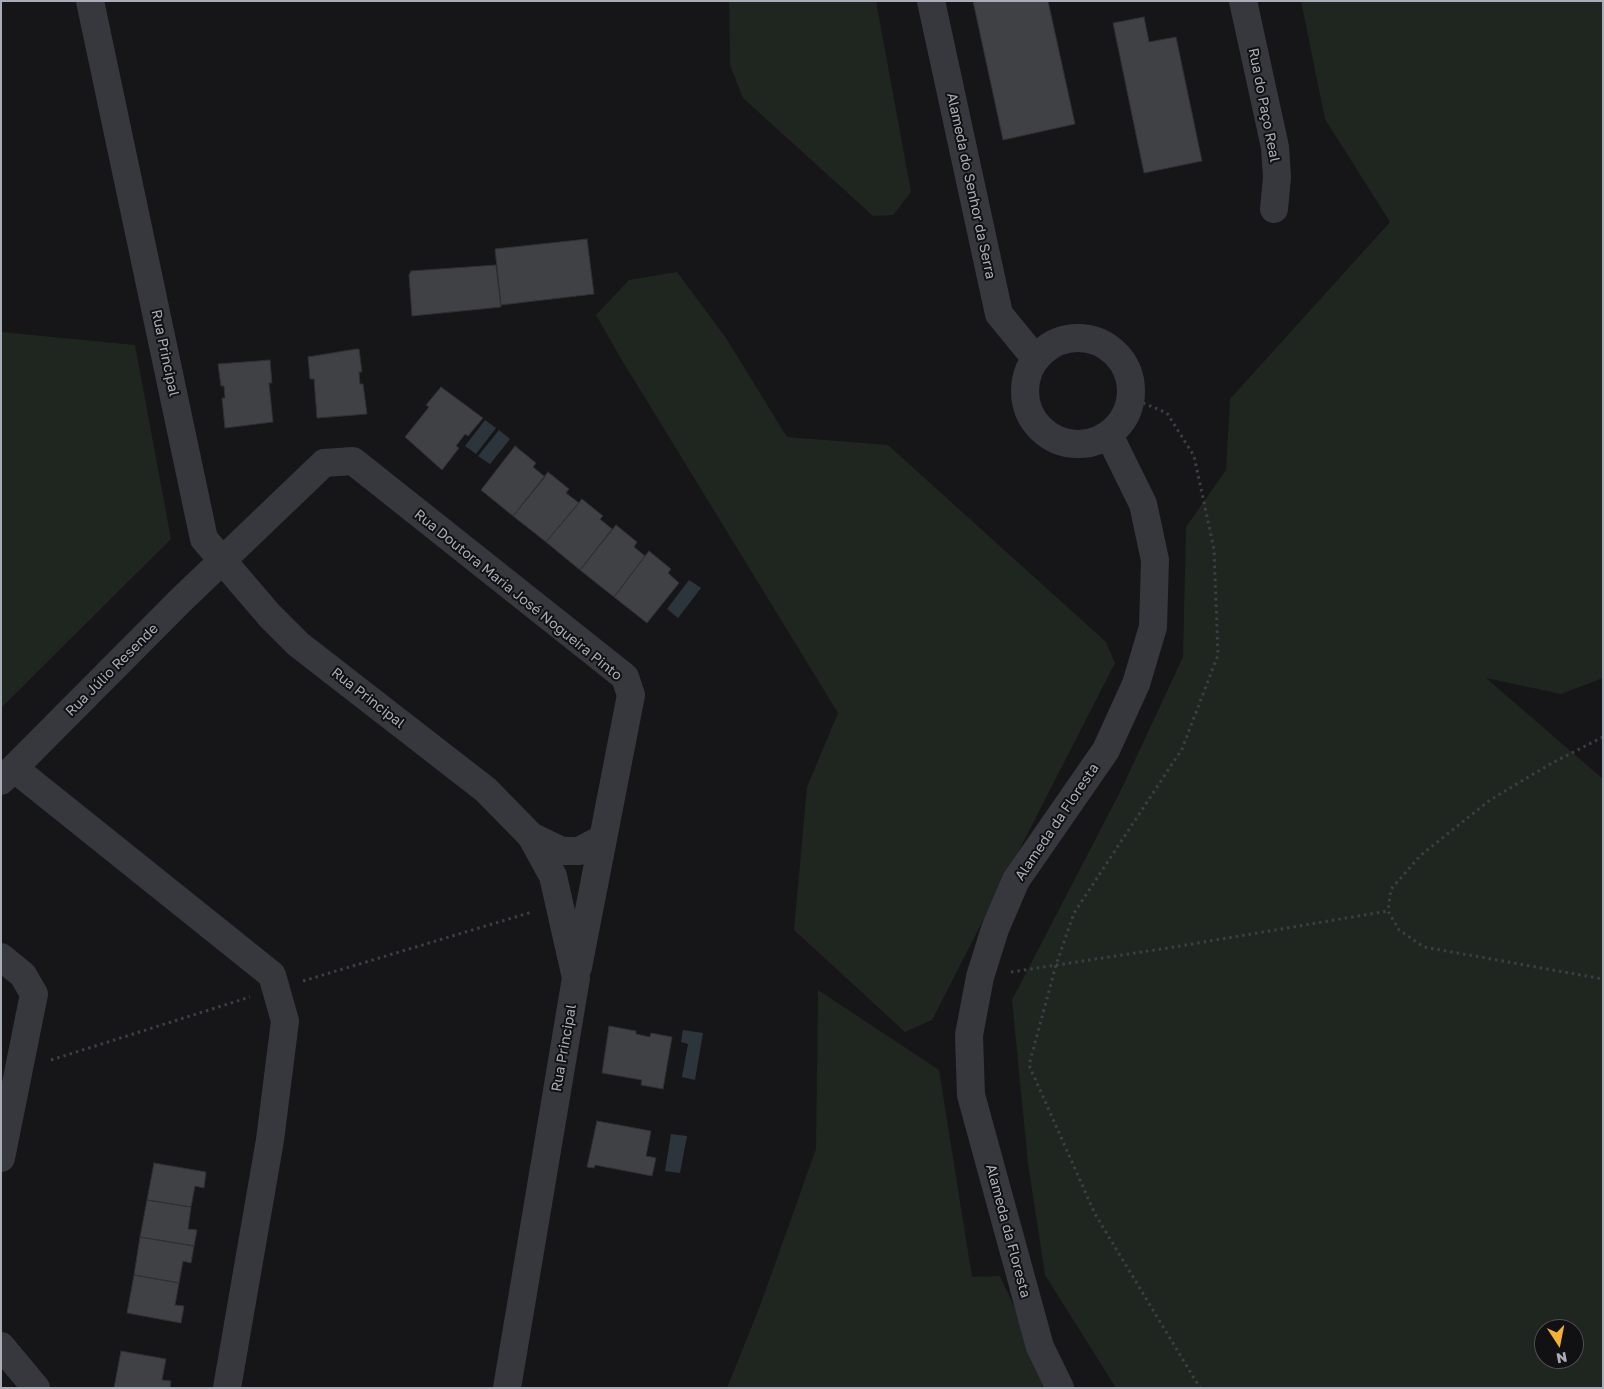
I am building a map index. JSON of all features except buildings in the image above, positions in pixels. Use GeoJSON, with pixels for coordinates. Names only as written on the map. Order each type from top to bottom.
{"type":"FeatureCollection","features":[{"type":"Feature","properties":{"kind":"street","name":"Rua Principal"},"geometry":{"type":"LineString","coordinates":[[90,1],[204,539],[270,616],[298,644],[486,790],[531,836],[552,876],[576,978],[507,1388]]}},
{"type":"Feature","properties":{"kind":"street","name":"Alameda do Senhor da Serra"},"geometry":{"type":"LineString","coordinates":[[931,1],[999,314],[1035,358]]}},
{"type":"Feature","properties":{"kind":"street","name":"Rua do Paço Real"},"geometry":{"type":"LineString","coordinates":[[1243,1],[1275,147],[1277,176],[1274,209]]}},
{"type":"Feature","properties":{"kind":"street"},"geometry":{"type":"LineString","coordinates":[[1068,338],[1087,338],[1106,345],[1120,358],[1130,377],[1132,398],[1124,419],[1109,435],[1090,444],[1068,444],[1048,436],[1032,420],[1025,400],[1026,378],[1035,358],[1050,345],[1068,338]]}},
{"type":"Feature","properties":{"kind":"street","name":"Alameda da Floresta"},"geometry":{"type":"LineString","coordinates":[[1060,1388],[1040,1347],[971,1095],[969,1035],[980,977],[995,929],[1016,880],[1106,750],[1136,684],[1153,627],[1155,560],[1143,504],[1109,435]]}},
{"type":"Feature","properties":{"kind":"street","name":"Rua Doutora Maria José Nogueira Pinto"},"geometry":{"type":"LineString","coordinates":[[223,561],[324,463],[353,461],[625,677],[631,695],[576,978]]}},
{"type":"Feature","properties":{"kind":"street","name":"Rua Júlio Resende"},"geometry":{"type":"LineString","coordinates":[[8,775],[181,600],[223,561]]}},
{"type":"Feature","properties":{"kind":"street"},"geometry":{"type":"LineString","coordinates":[[8,775],[272,975],[286,1021],[270,1140],[227,1388]]}},
{"type":"Feature","properties":{"kind":"street"},"geometry":{"type":"LineString","coordinates":[[531,836],[562,851],[579,851],[602,839]]}},
{"type":"Feature","properties":{"kind":"street"},"geometry":{"type":"LineString","coordinates":[[1,957],[23,975],[34,994],[1,1158]]}},
{"type":"Feature","properties":{"kind":"street"},"geometry":{"type":"LineString","coordinates":[[1,1346],[36,1388]]}},
{"type":"Feature","properties":{"kind":"path"},"geometry":{"type":"LineString","coordinates":[[1603,737],[1490,800],[1421,855],[1391,889],[1388,911],[1399,930],[1424,947],[1603,980]]}},
{"type":"Feature","properties":{"kind":"path"},"geometry":{"type":"LineString","coordinates":[[980,977],[1388,911]]}},
{"type":"Feature","properties":{"kind":"path"},"geometry":{"type":"LineString","coordinates":[[1056,965],[1029,1065],[1095,1214],[1200,1388]]}},
{"type":"Feature","properties":{"kind":"shaded area"},"geometry":{"type":"Polygon","coordinates":[[[729,1],[876,1],[911,192],[893,215],[873,216],[743,98],[730,65],[729,1]]]}},
{"type":"Feature","properties":{"kind":"shaded area"},"geometry":{"type":"Polygon","coordinates":[[[1301,1],[1603,1],[1603,678],[1561,694],[1486,678],[1603,779],[1603,1388],[1116,1388],[1045,1275],[1028,1163],[1012,1000],[1121,790],[1183,657],[1186,527],[1226,470],[1230,399],[1390,222],[1325,119],[1301,1]]]}},
{"type":"Feature","properties":{"kind":"shaded area"},"geometry":{"type":"Polygon","coordinates":[[[677,272],[726,338],[787,437],[888,445],[1106,642],[1115,663],[932,1020],[905,1032],[794,930],[807,787],[838,713],[596,315],[629,280],[677,272]]]}},
{"type":"Feature","properties":{"kind":"shaded area"},"geometry":{"type":"Polygon","coordinates":[[[1,332],[135,345],[171,539],[1,708],[1,332]]]}},
{"type":"Feature","properties":{"kind":"shaded area"},"geometry":{"type":"Polygon","coordinates":[[[485,420],[496,428],[476,454],[465,446],[485,420]]]}},
{"type":"Feature","properties":{"kind":"shaded area"},"geometry":{"type":"Polygon","coordinates":[[[499,430],[510,439],[490,464],[478,456],[499,430]]]}},
{"type":"Feature","properties":{"kind":"shaded area"},"geometry":{"type":"Polygon","coordinates":[[[689,580],[701,588],[678,618],[667,609],[689,580]]]}},
{"type":"Feature","properties":{"kind":"shaded area"},"geometry":{"type":"Polygon","coordinates":[[[818,990],[939,1070],[972,1277],[1000,1276],[1052,1388],[727,1388],[760,1306],[816,1149],[818,990]]]}},
{"type":"Feature","properties":{"kind":"shaded area"},"geometry":{"type":"Polygon","coordinates":[[[683,1030],[703,1033],[695,1080],[682,1077],[688,1044],[681,1042],[683,1030]]]}},
{"type":"Feature","properties":{"kind":"shaded area"},"geometry":{"type":"Polygon","coordinates":[[[671,1134],[687,1136],[680,1173],[665,1171],[671,1134]]]}}]}
